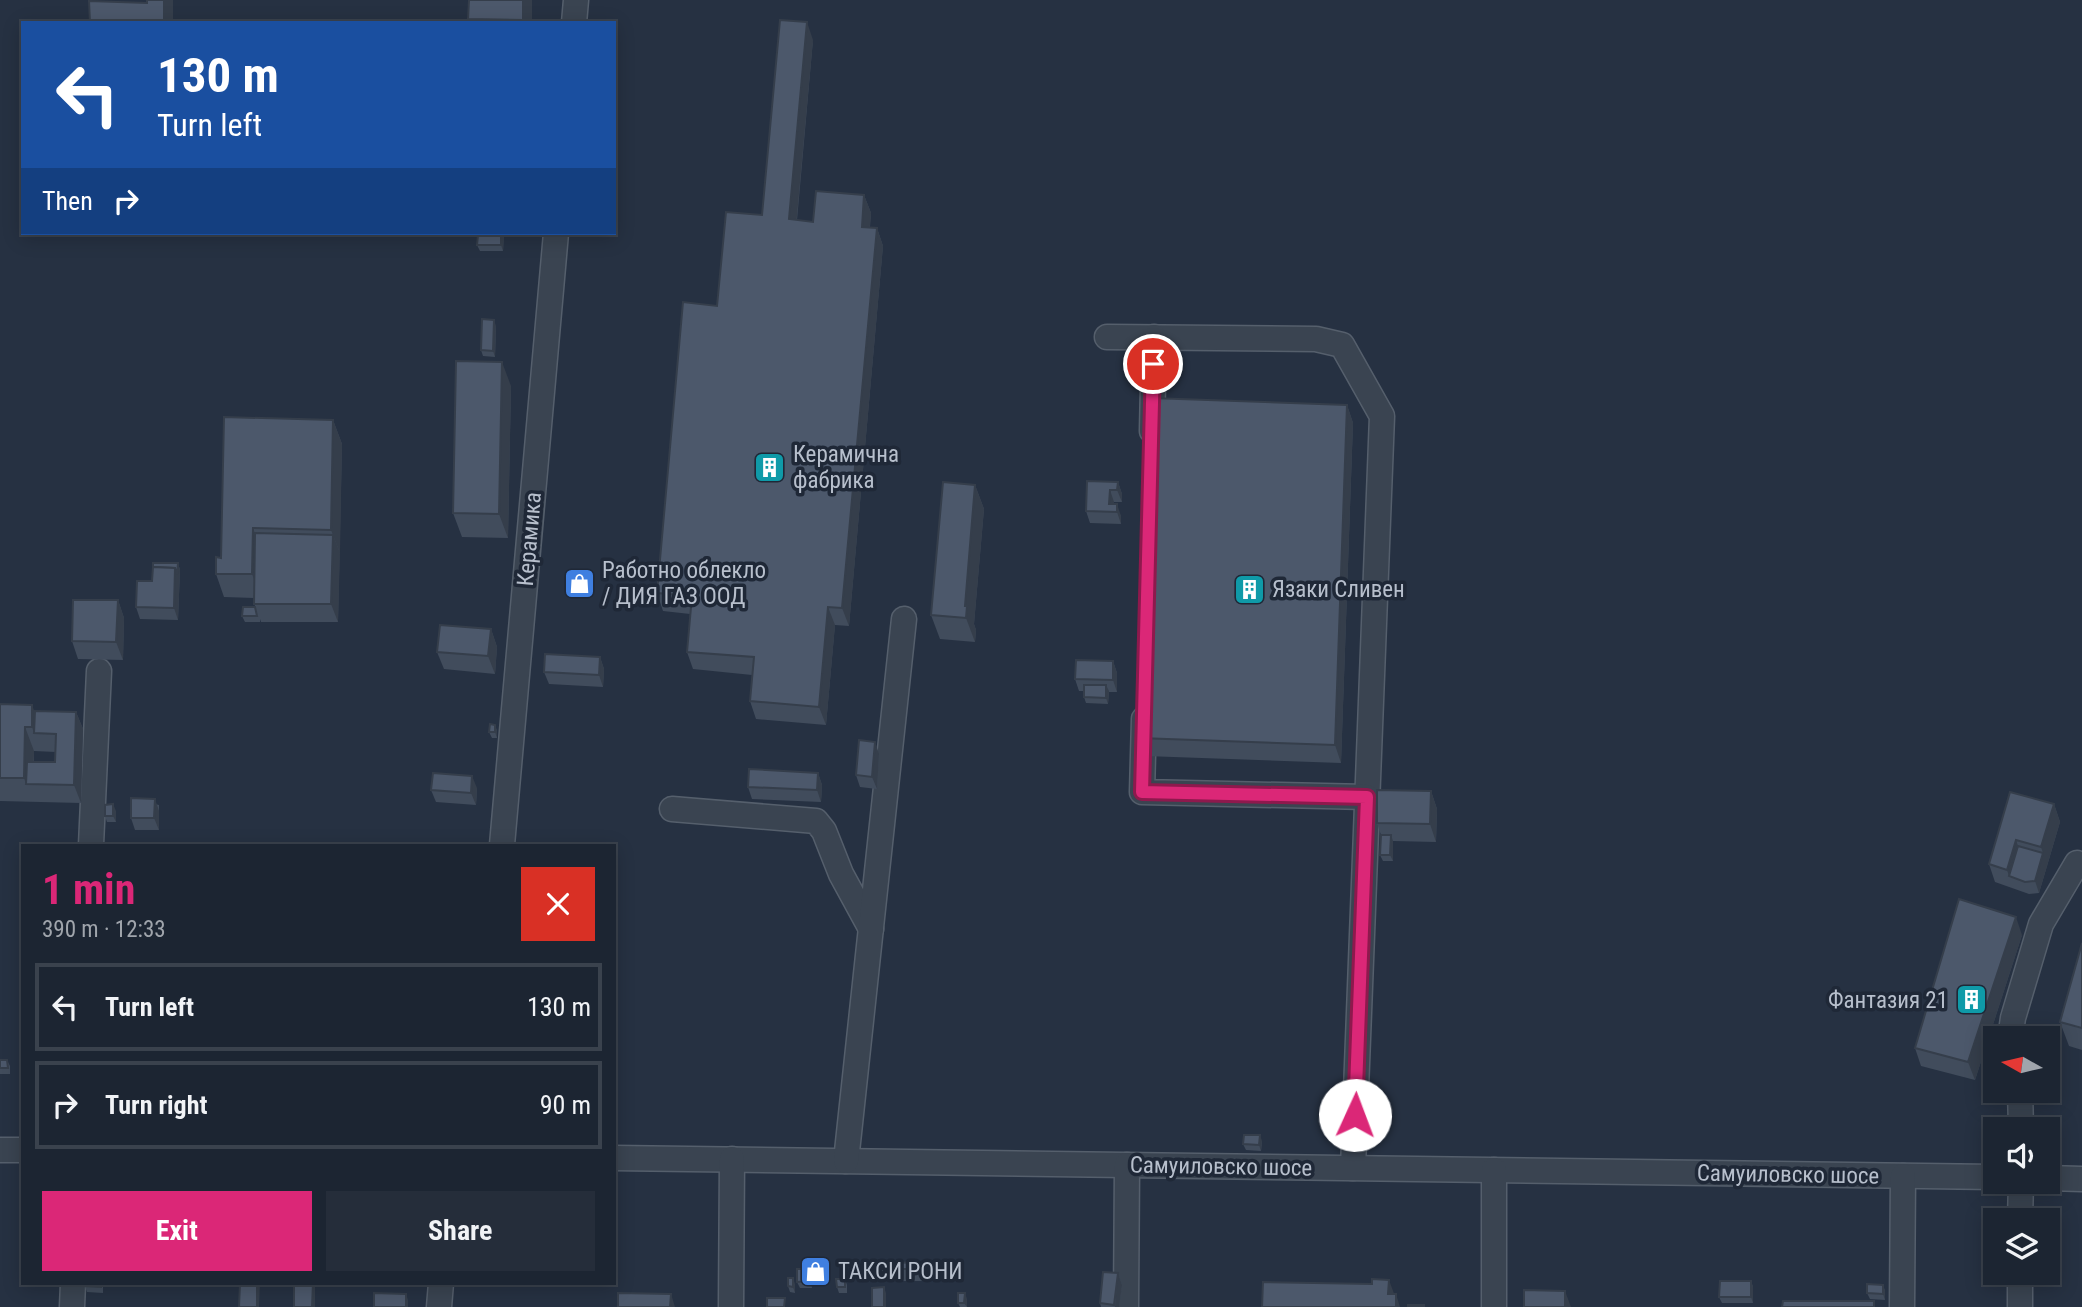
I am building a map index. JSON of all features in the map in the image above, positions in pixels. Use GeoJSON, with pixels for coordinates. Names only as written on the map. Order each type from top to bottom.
{"type":"FeatureCollection","features":[{"type":"Feature","properties":{"kind":"street"},"geometry":{"type":"LineString","coordinates":[[575,21],[576,0]]}},
{"type":"Feature","properties":{"kind":"street","name":"Керамика"},"geometry":{"type":"LineString","coordinates":[[502,844],[556,235]]}},
{"type":"Feature","properties":{"kind":"street"},"geometry":{"type":"LineString","coordinates":[[1107,337],[1316,339],[1342,345],[1382,416],[1353,1168]]}},
{"type":"Feature","properties":{"kind":"street"},"geometry":{"type":"LineString","coordinates":[[1151,461],[1154,337]]}},
{"type":"Feature","properties":{"kind":"street"},"geometry":{"type":"LineString","coordinates":[[846,1161],[904,619]]}},
{"type":"Feature","properties":{"kind":"street"},"geometry":{"type":"LineString","coordinates":[[91,844],[99,671]]}},
{"type":"Feature","properties":{"kind":"street"},"geometry":{"type":"LineString","coordinates":[[1145,695],[1142,792],[1367,797]]}},
{"type":"Feature","properties":{"kind":"street"},"geometry":{"type":"LineString","coordinates":[[672,809],[816,821],[824,831],[841,874],[871,929]]}},
{"type":"Feature","properties":{"kind":"street"},"geometry":{"type":"LineString","coordinates":[[2012,1026],[2041,925],[2077,863]]}},
{"type":"Feature","properties":{"kind":"street"},"geometry":{"type":"LineString","coordinates":[[0,1150],[21,1150]]}},
{"type":"Feature","properties":{"kind":"street","name":"Самуиловско шосе"},"geometry":{"type":"LineString","coordinates":[[616,1158],[1983,1177]]}},
{"type":"Feature","properties":{"kind":"street"},"geometry":{"type":"LineString","coordinates":[[731,1307],[732,1160]]}},
{"type":"Feature","properties":{"kind":"street"},"geometry":{"type":"LineString","coordinates":[[1126,1307],[1127,1165]]}},
{"type":"Feature","properties":{"kind":"street"},"geometry":{"type":"LineString","coordinates":[[1494,1170],[1494,1307]]}},
{"type":"Feature","properties":{"kind":"street"},"geometry":{"type":"LineString","coordinates":[[1902,1307],[1903,1176]]}},
{"type":"Feature","properties":{"kind":"street"},"geometry":{"type":"LineString","coordinates":[[2060,1178],[2082,1179]]}},
{"type":"Feature","properties":{"kind":"street"},"geometry":{"type":"LineString","coordinates":[[72,1307],[73,1285]]}},
{"type":"Feature","properties":{"kind":"street"},"geometry":{"type":"LineString","coordinates":[[439,1307],[441,1285]]}},
{"type":"Feature","properties":{"kind":"street"},"geometry":{"type":"LineString","coordinates":[[2020,1285],[2020,1307]]}},
{"type":"Feature","properties":{"kind":"building"},"geometry":{"type":"Polygon","coordinates":[[[147,0],[164,0],[164,21],[90,21],[89,1],[147,3],[147,0]]]}},
{"type":"Feature","properties":{"kind":"building"},"geometry":{"type":"Polygon","coordinates":[[[469,0],[523,0],[523,20],[468,19],[469,0]]]}},
{"type":"Feature","properties":{"kind":"building","name":"Керамична фабрика"},"geometry":{"type":"Polygon","coordinates":[[[780,20],[807,22],[789,219],[813,222],[816,191],[864,195],[862,227],[877,228],[842,608],[828,607],[819,707],[750,701],[754,657],[687,652],[692,596],[657,593],[683,302],[717,306],[726,212],[762,215],[780,20]]]}},
{"type":"Feature","properties":{"kind":"building"},"geometry":{"type":"Polygon","coordinates":[[[478,235],[501,235],[501,245],[477,245],[478,235]]]}},
{"type":"Feature","properties":{"kind":"building"},"geometry":{"type":"Polygon","coordinates":[[[482,319],[494,320],[493,351],[481,350],[482,319]]]}},
{"type":"Feature","properties":{"kind":"building"},"geometry":{"type":"Polygon","coordinates":[[[456,361],[502,362],[499,514],[453,513],[456,361]]]}},
{"type":"Feature","properties":{"kind":"building","name":"Язаки Сливен"},"geometry":{"type":"Polygon","coordinates":[[[1151,398],[1347,405],[1335,745],[1139,738],[1151,398]]]}},
{"type":"Feature","properties":{"kind":"building"},"geometry":{"type":"Polygon","coordinates":[[[224,417],[333,420],[331,530],[253,528],[252,574],[216,574],[216,557],[221,558],[224,417]]]}},
{"type":"Feature","properties":{"kind":"building"},"geometry":{"type":"Polygon","coordinates":[[[1087,481],[1118,482],[1117,490],[1110,490],[1109,504],[1117,504],[1117,512],[1086,511],[1087,481]]]}},
{"type":"Feature","properties":{"kind":"building"},"geometry":{"type":"Polygon","coordinates":[[[943,482],[975,485],[966,618],[931,615],[943,482]]]}},
{"type":"Feature","properties":{"kind":"building"},"geometry":{"type":"Polygon","coordinates":[[[255,533],[333,535],[331,604],[254,604],[255,533]]]}},
{"type":"Feature","properties":{"kind":"building"},"geometry":{"type":"Polygon","coordinates":[[[153,563],[178,563],[177,574],[175,568],[153,567],[153,563]]]}},
{"type":"Feature","properties":{"kind":"building"},"geometry":{"type":"Polygon","coordinates":[[[153,567],[175,568],[174,608],[136,607],[137,581],[152,581],[153,567]]]}},
{"type":"Feature","properties":{"kind":"building"},"geometry":{"type":"Polygon","coordinates":[[[73,600],[118,600],[116,642],[72,641],[73,600]]]}},
{"type":"Feature","properties":{"kind":"building"},"geometry":{"type":"Polygon","coordinates":[[[243,607],[255,607],[257,616],[242,616],[243,607]]]}},
{"type":"Feature","properties":{"kind":"building"},"geometry":{"type":"Polygon","coordinates":[[[440,625],[491,629],[488,656],[437,652],[440,625]]]}},
{"type":"Feature","properties":{"kind":"building"},"geometry":{"type":"Polygon","coordinates":[[[545,654],[600,657],[599,675],[544,672],[545,654]]]}},
{"type":"Feature","properties":{"kind":"building"},"geometry":{"type":"Polygon","coordinates":[[[1076,660],[1113,661],[1113,680],[1075,679],[1076,660]]]}},
{"type":"Feature","properties":{"kind":"building"},"geometry":{"type":"Polygon","coordinates":[[[1084,685],[1106,685],[1106,698],[1084,697],[1084,685]]]}},
{"type":"Feature","properties":{"kind":"building"},"geometry":{"type":"Polygon","coordinates":[[[0,704],[32,705],[32,727],[25,727],[24,778],[0,778],[0,704]]]}},
{"type":"Feature","properties":{"kind":"building"},"geometry":{"type":"Polygon","coordinates":[[[35,711],[76,712],[74,785],[26,784],[27,762],[55,762],[56,734],[34,733],[35,711]]]}},
{"type":"Feature","properties":{"kind":"building"},"geometry":{"type":"Polygon","coordinates":[[[490,724],[495,725],[495,732],[489,732],[490,724]]]}},
{"type":"Feature","properties":{"kind":"building"},"geometry":{"type":"Polygon","coordinates":[[[859,740],[875,742],[872,777],[856,775],[859,740]]]}},
{"type":"Feature","properties":{"kind":"building"},"geometry":{"type":"Polygon","coordinates":[[[749,769],[818,773],[817,790],[748,787],[749,769]]]}},
{"type":"Feature","properties":{"kind":"building"},"geometry":{"type":"Polygon","coordinates":[[[433,773],[472,776],[471,793],[431,790],[433,773]]]}},
{"type":"Feature","properties":{"kind":"building"},"geometry":{"type":"Polygon","coordinates":[[[1377,790],[1431,791],[1430,824],[1377,823],[1377,790]]]}},
{"type":"Feature","properties":{"kind":"building"},"geometry":{"type":"Polygon","coordinates":[[[2010,792],[2054,804],[2041,847],[2016,840],[2007,870],[1989,864],[2010,792]]]}},
{"type":"Feature","properties":{"kind":"building"},"geometry":{"type":"Polygon","coordinates":[[[131,798],[155,799],[154,818],[131,818],[131,798]]]}},
{"type":"Feature","properties":{"kind":"building"},"geometry":{"type":"Polygon","coordinates":[[[113,804],[113,816],[105,816],[105,805],[113,804]]]}},
{"type":"Feature","properties":{"kind":"building"},"geometry":{"type":"Polygon","coordinates":[[[1381,835],[1391,835],[1390,855],[1380,855],[1381,835]]]}},
{"type":"Feature","properties":{"kind":"building"},"geometry":{"type":"Polygon","coordinates":[[[2018,846],[2043,853],[2035,881],[2025,882],[2009,876],[2018,846]]]}},
{"type":"Feature","properties":{"kind":"building","name":"Фантазия 21"},"geometry":{"type":"Polygon","coordinates":[[[1959,899],[2016,917],[1968,1062],[1915,1048],[1959,899]]]}},
{"type":"Feature","properties":{"kind":"building"},"geometry":{"type":"Polygon","coordinates":[[[2082,943],[2082,1028],[2060,1022],[2082,943]]]}},
{"type":"Feature","properties":{"kind":"building"},"geometry":{"type":"Polygon","coordinates":[[[0,1060],[7,1060],[8,1068],[0,1068],[0,1060]]]}},
{"type":"Feature","properties":{"kind":"building"},"geometry":{"type":"Polygon","coordinates":[[[1244,1135],[1260,1135],[1259,1145],[1243,1144],[1244,1135]]]}},
{"type":"Feature","properties":{"kind":"building"},"geometry":{"type":"Polygon","coordinates":[[[868,1262],[926,1263],[926,1269],[868,1269],[868,1262]]]}},
{"type":"Feature","properties":{"kind":"building"},"geometry":{"type":"Polygon","coordinates":[[[797,1269],[810,1269],[810,1281],[797,1282],[797,1269]]]}},
{"type":"Feature","properties":{"kind":"building"},"geometry":{"type":"Polygon","coordinates":[[[1103,1272],[1118,1273],[1114,1305],[1100,1303],[1103,1272]]]}},
{"type":"Feature","properties":{"kind":"building"},"geometry":{"type":"Polygon","coordinates":[[[788,1278],[793,1278],[793,1287],[788,1286],[788,1278]]]}},
{"type":"Feature","properties":{"kind":"building"},"geometry":{"type":"Polygon","coordinates":[[[836,1279],[845,1279],[845,1287],[837,1287],[836,1279]]]}},
{"type":"Feature","properties":{"kind":"building"},"geometry":{"type":"Polygon","coordinates":[[[1372,1279],[1389,1280],[1388,1294],[1396,1294],[1396,1307],[1262,1307],[1263,1282],[1372,1284],[1372,1279]]]}},
{"type":"Feature","properties":{"kind":"building"},"geometry":{"type":"Polygon","coordinates":[[[1720,1281],[1751,1281],[1751,1297],[1719,1297],[1720,1281]]]}},
{"type":"Feature","properties":{"kind":"building"},"geometry":{"type":"Polygon","coordinates":[[[1867,1284],[1883,1285],[1883,1294],[1867,1293],[1867,1284]]]}},
{"type":"Feature","properties":{"kind":"building"},"geometry":{"type":"Polygon","coordinates":[[[240,1285],[257,1285],[257,1307],[239,1307],[240,1285]]]}},
{"type":"Feature","properties":{"kind":"building"},"geometry":{"type":"Polygon","coordinates":[[[294,1285],[313,1285],[312,1307],[294,1307],[294,1285]]]}},
{"type":"Feature","properties":{"kind":"building"},"geometry":{"type":"Polygon","coordinates":[[[884,1287],[884,1307],[872,1307],[872,1288],[884,1287]]]}},
{"type":"Feature","properties":{"kind":"building"},"geometry":{"type":"Polygon","coordinates":[[[1524,1290],[1565,1291],[1565,1307],[1524,1307],[1524,1290]]]}},
{"type":"Feature","properties":{"kind":"building"},"geometry":{"type":"Polygon","coordinates":[[[374,1293],[406,1294],[406,1307],[374,1307],[374,1293]]]}},
{"type":"Feature","properties":{"kind":"building"},"geometry":{"type":"Polygon","coordinates":[[[618,1293],[671,1294],[670,1307],[618,1307],[618,1293]]]}},
{"type":"Feature","properties":{"kind":"building"},"geometry":{"type":"Polygon","coordinates":[[[958,1293],[965,1293],[964,1303],[958,1303],[958,1293]]]}},
{"type":"Feature","properties":{"kind":"building"},"geometry":{"type":"Polygon","coordinates":[[[767,1298],[785,1298],[784,1307],[767,1307],[767,1298]]]}},
{"type":"Feature","properties":{"kind":"building"},"geometry":{"type":"Polygon","coordinates":[[[1783,1301],[1874,1301],[1874,1307],[1782,1307],[1783,1301]]]}},
{"type":"Feature","properties":{"kind":"building"},"geometry":{"type":"Polygon","coordinates":[[[1424,1305],[1424,1307],[1408,1307],[1424,1305]]]}},
{"type":"Feature","properties":{"kind":"place","name":"Керамична фабрика"},"geometry":{"type":"Point","coordinates":[770,467]}},
{"type":"Feature","properties":{"kind":"place","name":"Работно облекло / ДИЯ ГАЗ ООД"},"geometry":{"type":"Point","coordinates":[579,583]}},
{"type":"Feature","properties":{"kind":"place","name":"Язаки Сливен"},"geometry":{"type":"Point","coordinates":[1249,589]}},
{"type":"Feature","properties":{"kind":"place","name":"Фантазия 21"},"geometry":{"type":"Point","coordinates":[1971,1000]}},
{"type":"Feature","properties":{"kind":"place","name":"ТАКСИ РОНИ"},"geometry":{"type":"Point","coordinates":[815,1271]}},
{"type":"Feature","properties":{"kind":"route"},"geometry":{"type":"LineString","coordinates":[[1153,364],[1142,792],[1367,797],[1355,1115]]}}]}
